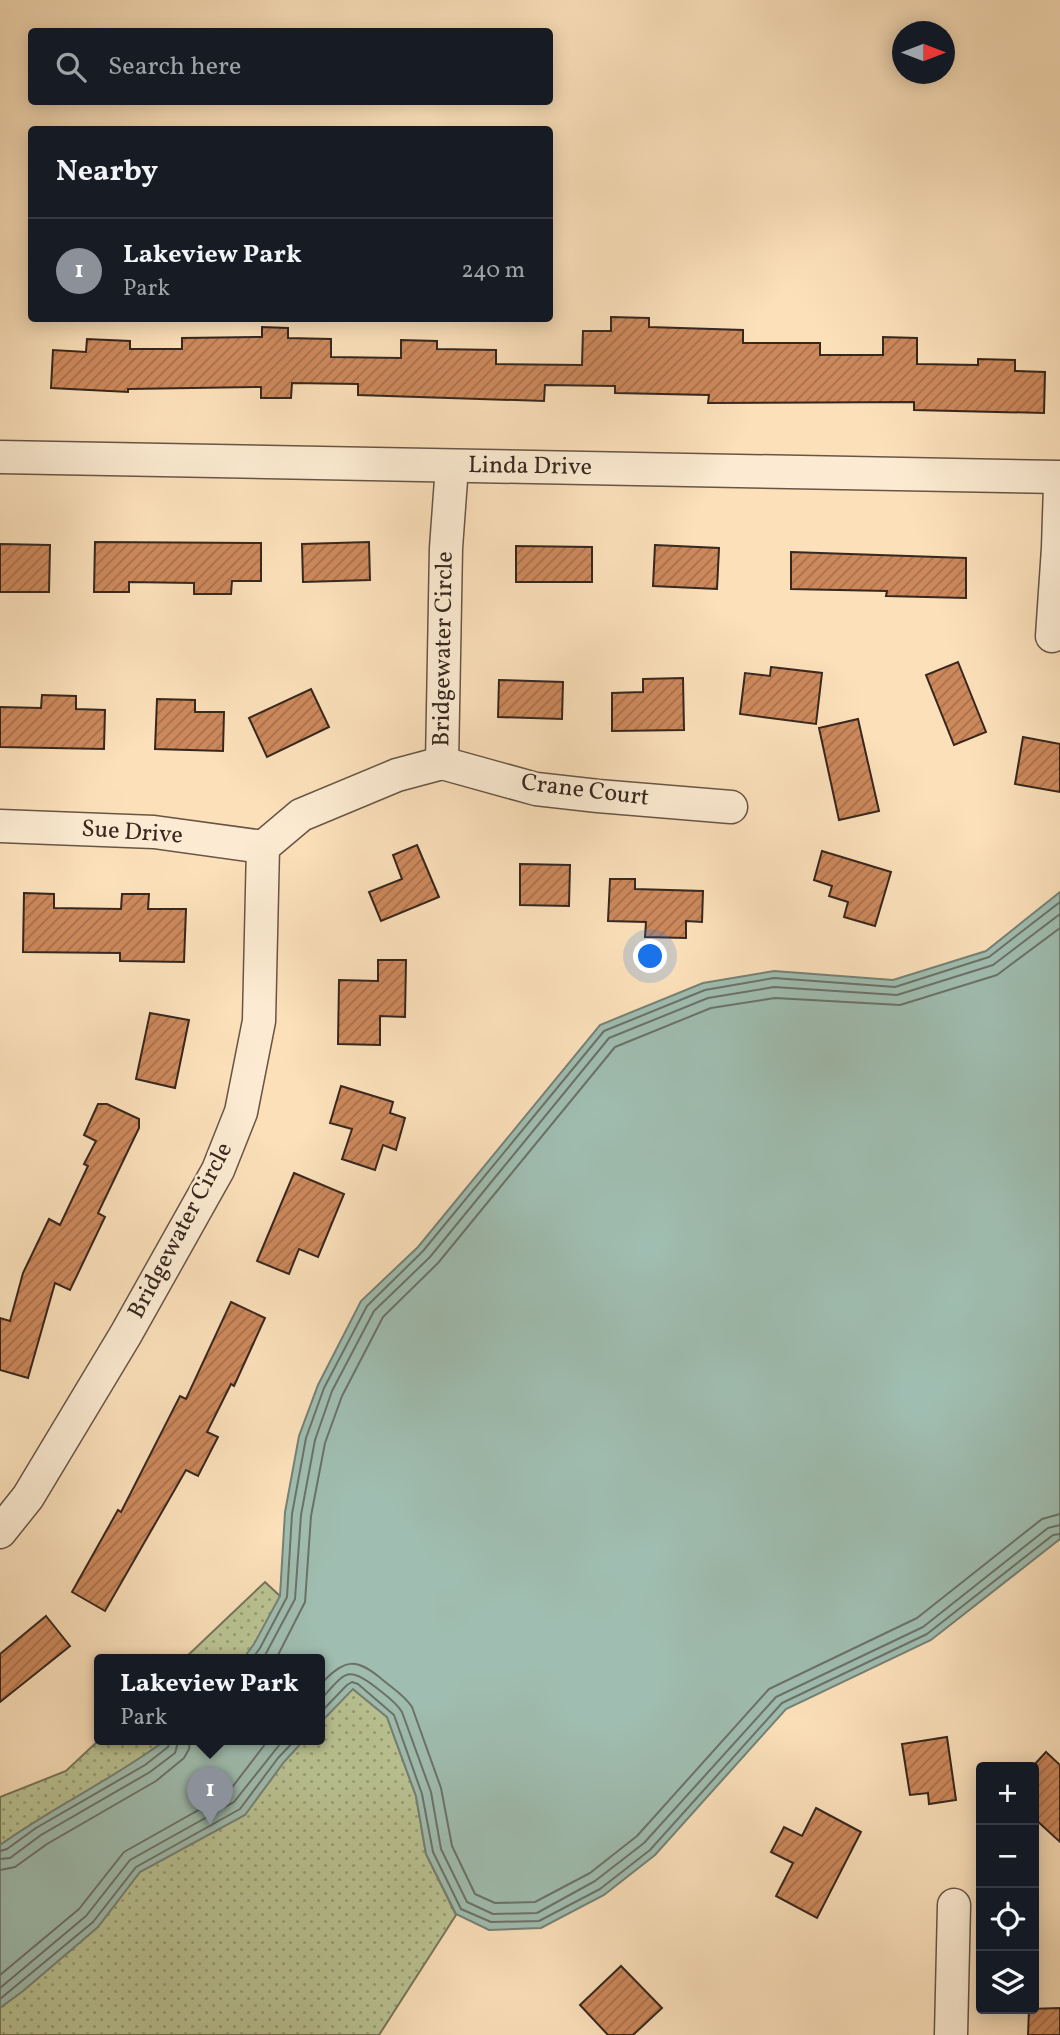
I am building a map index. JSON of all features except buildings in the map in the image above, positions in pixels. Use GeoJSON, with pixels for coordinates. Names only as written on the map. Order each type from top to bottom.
{"type":"FeatureCollection","features":[{"type":"Feature","properties":{"kind":"street","name":"Linda Drive"},"geometry":{"type":"LineString","coordinates":[[0,457],[1060,477]]}},
{"type":"Feature","properties":{"kind":"street","name":"Bridgewater Circle"},"geometry":{"type":"LineString","coordinates":[[0,1532],[28,1497],[125,1334],[218,1170],[241,1112],[259,1021],[263,847],[301,815],[397,775],[442,763],[446,548],[452,466]]}},
{"type":"Feature","properties":{"kind":"street"},"geometry":{"type":"LineString","coordinates":[[1052,636],[1060,485]]}},
{"type":"Feature","properties":{"kind":"street","name":"Crane Court"},"geometry":{"type":"LineString","coordinates":[[442,763],[536,789],[731,807]]}},
{"type":"Feature","properties":{"kind":"street","name":"Sue Drive"},"geometry":{"type":"LineString","coordinates":[[0,826],[154,832],[263,847]]}},
{"type":"Feature","properties":{"kind":"street"},"geometry":{"type":"LineString","coordinates":[[951,2035],[954,1905]]}},
{"type":"Feature","properties":{"kind":"green space"},"geometry":{"type":"Polygon","coordinates":[[[265,1582],[280,1596],[353,1689],[387,1717],[416,1796],[426,1854],[456,1915],[379,2035],[0,2035],[0,1797],[66,1771],[94,1745],[325,1745],[325,1654],[189,1654],[265,1582]]]}},
{"type":"Feature","properties":{"kind":"water"},"geometry":{"type":"Polygon","coordinates":[[[1060,892],[1060,1539],[931,1640],[786,1709],[655,1855],[604,1895],[541,1928],[489,1930],[456,1914],[426,1854],[416,1796],[387,1717],[353,1689],[325,1718],[325,1654],[247,1654],[280,1596],[285,1512],[299,1436],[318,1385],[361,1301],[418,1247],[600,1025],[703,983],[774,971],[893,980],[986,951],[1060,892]]]}},
{"type":"Feature","properties":{"kind":"water"},"geometry":{"type":"Polygon","coordinates":[[[158,1745],[300,1745],[245,1815],[140,1872],[98,1927],[0,2008],[0,1845],[158,1745]]]}},
{"type":"Feature","properties":{"kind":"place","name":"Lakeview Park"},"geometry":{"type":"Point","coordinates":[210,1825]}}]}
